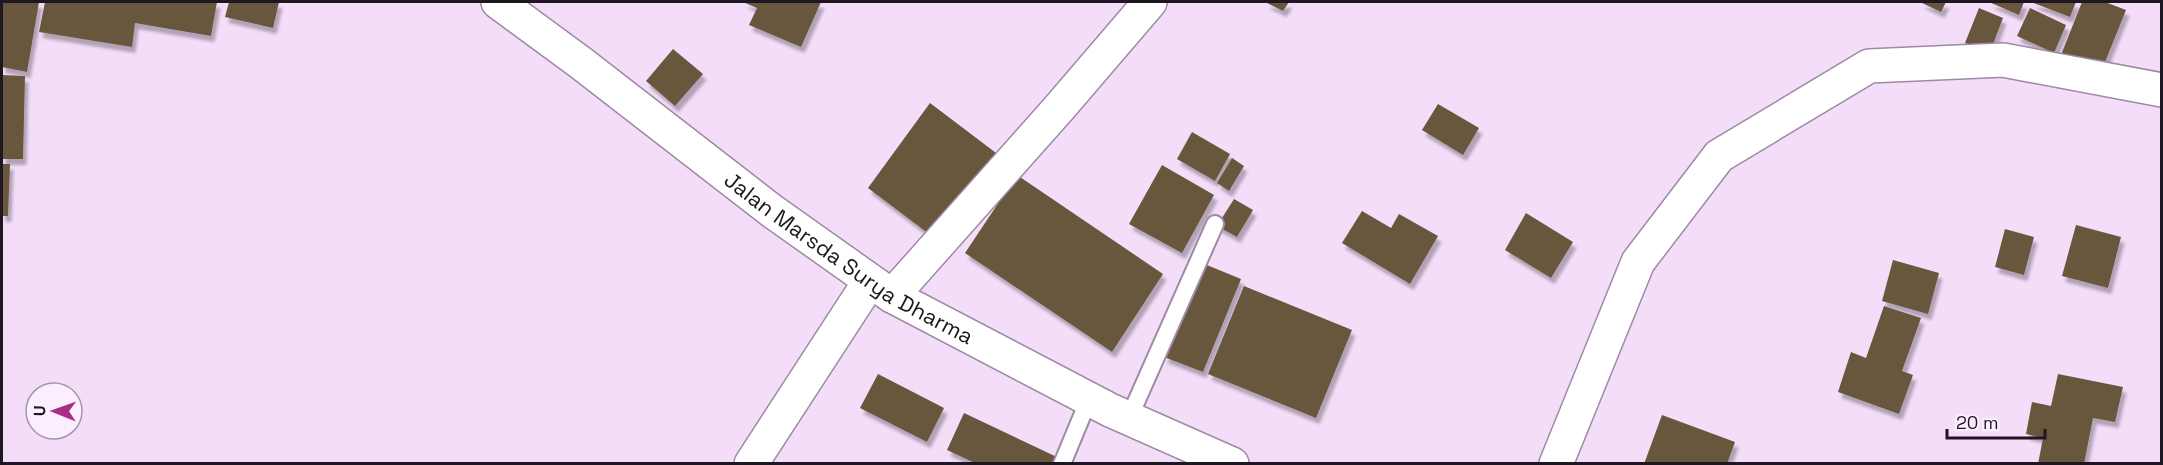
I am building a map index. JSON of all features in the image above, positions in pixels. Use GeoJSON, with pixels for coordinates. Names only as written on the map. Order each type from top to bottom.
{"type":"FeatureCollection","features":[{"type":"Feature","properties":{"kind":"main road","name":"Jalan Marsda Surya Dharma"},"geometry":{"type":"LineString","coordinates":[[498,2],[581,63],[772,211],[881,288],[1089,399],[1232,464]]}},
{"type":"Feature","properties":{"kind":"main road"},"geometry":{"type":"LineString","coordinates":[[751,464],[881,288],[1060,107],[1150,2]]}},
{"type":"Feature","properties":{"kind":"main road"},"geometry":{"type":"LineString","coordinates":[[1556,464],[1638,262],[1719,156],[1869,66],[2003,60],[2162,90]]}},
{"type":"Feature","properties":{"kind":"lane"},"geometry":{"type":"LineString","coordinates":[[1129,418],[1215,225]]}},
{"type":"Feature","properties":{"kind":"lane"},"geometry":{"type":"LineString","coordinates":[[1062,464],[1089,399]]}},
{"type":"Feature","properties":{"kind":"building"},"geometry":{"type":"Polygon","coordinates":[[[2,2],[39,2],[27,72],[2,67],[2,2]]]}},
{"type":"Feature","properties":{"kind":"building"},"geometry":{"type":"Polygon","coordinates":[[[45,2],[217,2],[211,36],[135,23],[132,47],[39,32],[45,2]]]}},
{"type":"Feature","properties":{"kind":"building"},"geometry":{"type":"Polygon","coordinates":[[[229,2],[279,2],[273,28],[225,17],[229,2]]]}},
{"type":"Feature","properties":{"kind":"building"},"geometry":{"type":"Polygon","coordinates":[[[743,2],[821,2],[801,47],[749,25],[757,8],[743,2]]]}},
{"type":"Feature","properties":{"kind":"building"},"geometry":{"type":"Polygon","coordinates":[[[1265,2],[1289,2],[1283,11],[1265,2]]]}},
{"type":"Feature","properties":{"kind":"building"},"geometry":{"type":"Polygon","coordinates":[[[1920,2],[1946,2],[1941,12],[1920,2]]]}},
{"type":"Feature","properties":{"kind":"building"},"geometry":{"type":"Polygon","coordinates":[[[1989,2],[2024,2],[2019,15],[1989,2]]]}},
{"type":"Feature","properties":{"kind":"building"},"geometry":{"type":"Polygon","coordinates":[[[2031,2],[2076,2],[2070,17],[2031,2]]]}},
{"type":"Feature","properties":{"kind":"building"},"geometry":{"type":"Polygon","coordinates":[[[2082,2],[2105,2],[2126,10],[2101,72],[2061,55],[2082,2]]]}},
{"type":"Feature","properties":{"kind":"building"},"geometry":{"type":"Polygon","coordinates":[[[1979,8],[2003,18],[1990,52],[1965,43],[1979,8]]]}},
{"type":"Feature","properties":{"kind":"building"},"geometry":{"type":"Polygon","coordinates":[[[2030,8],[2066,25],[2054,53],[2017,36],[2030,8]]]}},
{"type":"Feature","properties":{"kind":"building"},"geometry":{"type":"Polygon","coordinates":[[[673,49],[703,74],[675,106],[646,81],[673,49]]]}},
{"type":"Feature","properties":{"kind":"building"},"geometry":{"type":"Polygon","coordinates":[[[2,75],[25,76],[23,159],[2,159],[2,75]]]}},
{"type":"Feature","properties":{"kind":"building"},"geometry":{"type":"Polygon","coordinates":[[[930,103],[1000,156],[937,240],[868,188],[930,103]]]}},
{"type":"Feature","properties":{"kind":"building"},"geometry":{"type":"Polygon","coordinates":[[[1438,104],[1479,128],[1463,155],[1422,130],[1438,104]]]}},
{"type":"Feature","properties":{"kind":"building"},"geometry":{"type":"Polygon","coordinates":[[[1192,132],[1230,154],[1215,181],[1177,159],[1192,132]]]}},
{"type":"Feature","properties":{"kind":"building"},"geometry":{"type":"Polygon","coordinates":[[[1232,158],[1244,166],[1229,191],[1217,183],[1232,158]]]}},
{"type":"Feature","properties":{"kind":"building"},"geometry":{"type":"Polygon","coordinates":[[[2,164],[10,164],[8,216],[2,216],[2,164]]]}},
{"type":"Feature","properties":{"kind":"building"},"geometry":{"type":"Polygon","coordinates":[[[1162,165],[1214,195],[1182,253],[1129,224],[1162,165]]]}},
{"type":"Feature","properties":{"kind":"building"},"geometry":{"type":"Polygon","coordinates":[[[1017,175],[1163,274],[1112,352],[965,253],[1017,175]]]}},
{"type":"Feature","properties":{"kind":"building"},"geometry":{"type":"Polygon","coordinates":[[[1234,199],[1253,210],[1237,237],[1217,226],[1234,199]]]}},
{"type":"Feature","properties":{"kind":"building"},"geometry":{"type":"Polygon","coordinates":[[[1362,211],[1391,228],[1399,214],[1438,236],[1410,284],[1342,243],[1362,211]]]}},
{"type":"Feature","properties":{"kind":"building"},"geometry":{"type":"Polygon","coordinates":[[[1526,213],[1573,242],[1551,278],[1505,250],[1526,213]]]}},
{"type":"Feature","properties":{"kind":"building"},"geometry":{"type":"Polygon","coordinates":[[[2076,225],[2121,237],[2108,288],[2062,276],[2076,225]]]}},
{"type":"Feature","properties":{"kind":"building"},"geometry":{"type":"Polygon","coordinates":[[[2005,229],[2034,237],[2024,275],[1995,267],[2005,229]]]}},
{"type":"Feature","properties":{"kind":"building"},"geometry":{"type":"Polygon","coordinates":[[[1893,260],[1939,273],[1928,314],[1882,301],[1893,260]]]}},
{"type":"Feature","properties":{"kind":"building"},"geometry":{"type":"Polygon","coordinates":[[[1202,263],[1241,279],[1203,372],[1164,357],[1202,263]]]}},
{"type":"Feature","properties":{"kind":"building"},"geometry":{"type":"Polygon","coordinates":[[[1244,286],[1352,330],[1316,418],[1208,374],[1244,286]]]}},
{"type":"Feature","properties":{"kind":"building"},"geometry":{"type":"Polygon","coordinates":[[[1884,306],[1921,318],[1902,371],[1913,375],[1899,414],[1838,392],[1851,352],[1866,358],[1884,306]]]}},
{"type":"Feature","properties":{"kind":"building"},"geometry":{"type":"Polygon","coordinates":[[[878,374],[944,408],[927,442],[860,408],[878,374]]]}},
{"type":"Feature","properties":{"kind":"building"},"geometry":{"type":"Polygon","coordinates":[[[2058,374],[2123,387],[2115,422],[2093,418],[2084,464],[2038,464],[2043,438],[2026,434],[2032,402],[2051,406],[2058,374]]]}},
{"type":"Feature","properties":{"kind":"building"},"geometry":{"type":"Polygon","coordinates":[[[964,413],[1059,458],[1056,464],[977,464],[947,450],[964,413]]]}},
{"type":"Feature","properties":{"kind":"building"},"geometry":{"type":"Polygon","coordinates":[[[1662,415],[1735,442],[1727,464],[1644,464],[1662,415]]]}}]}
